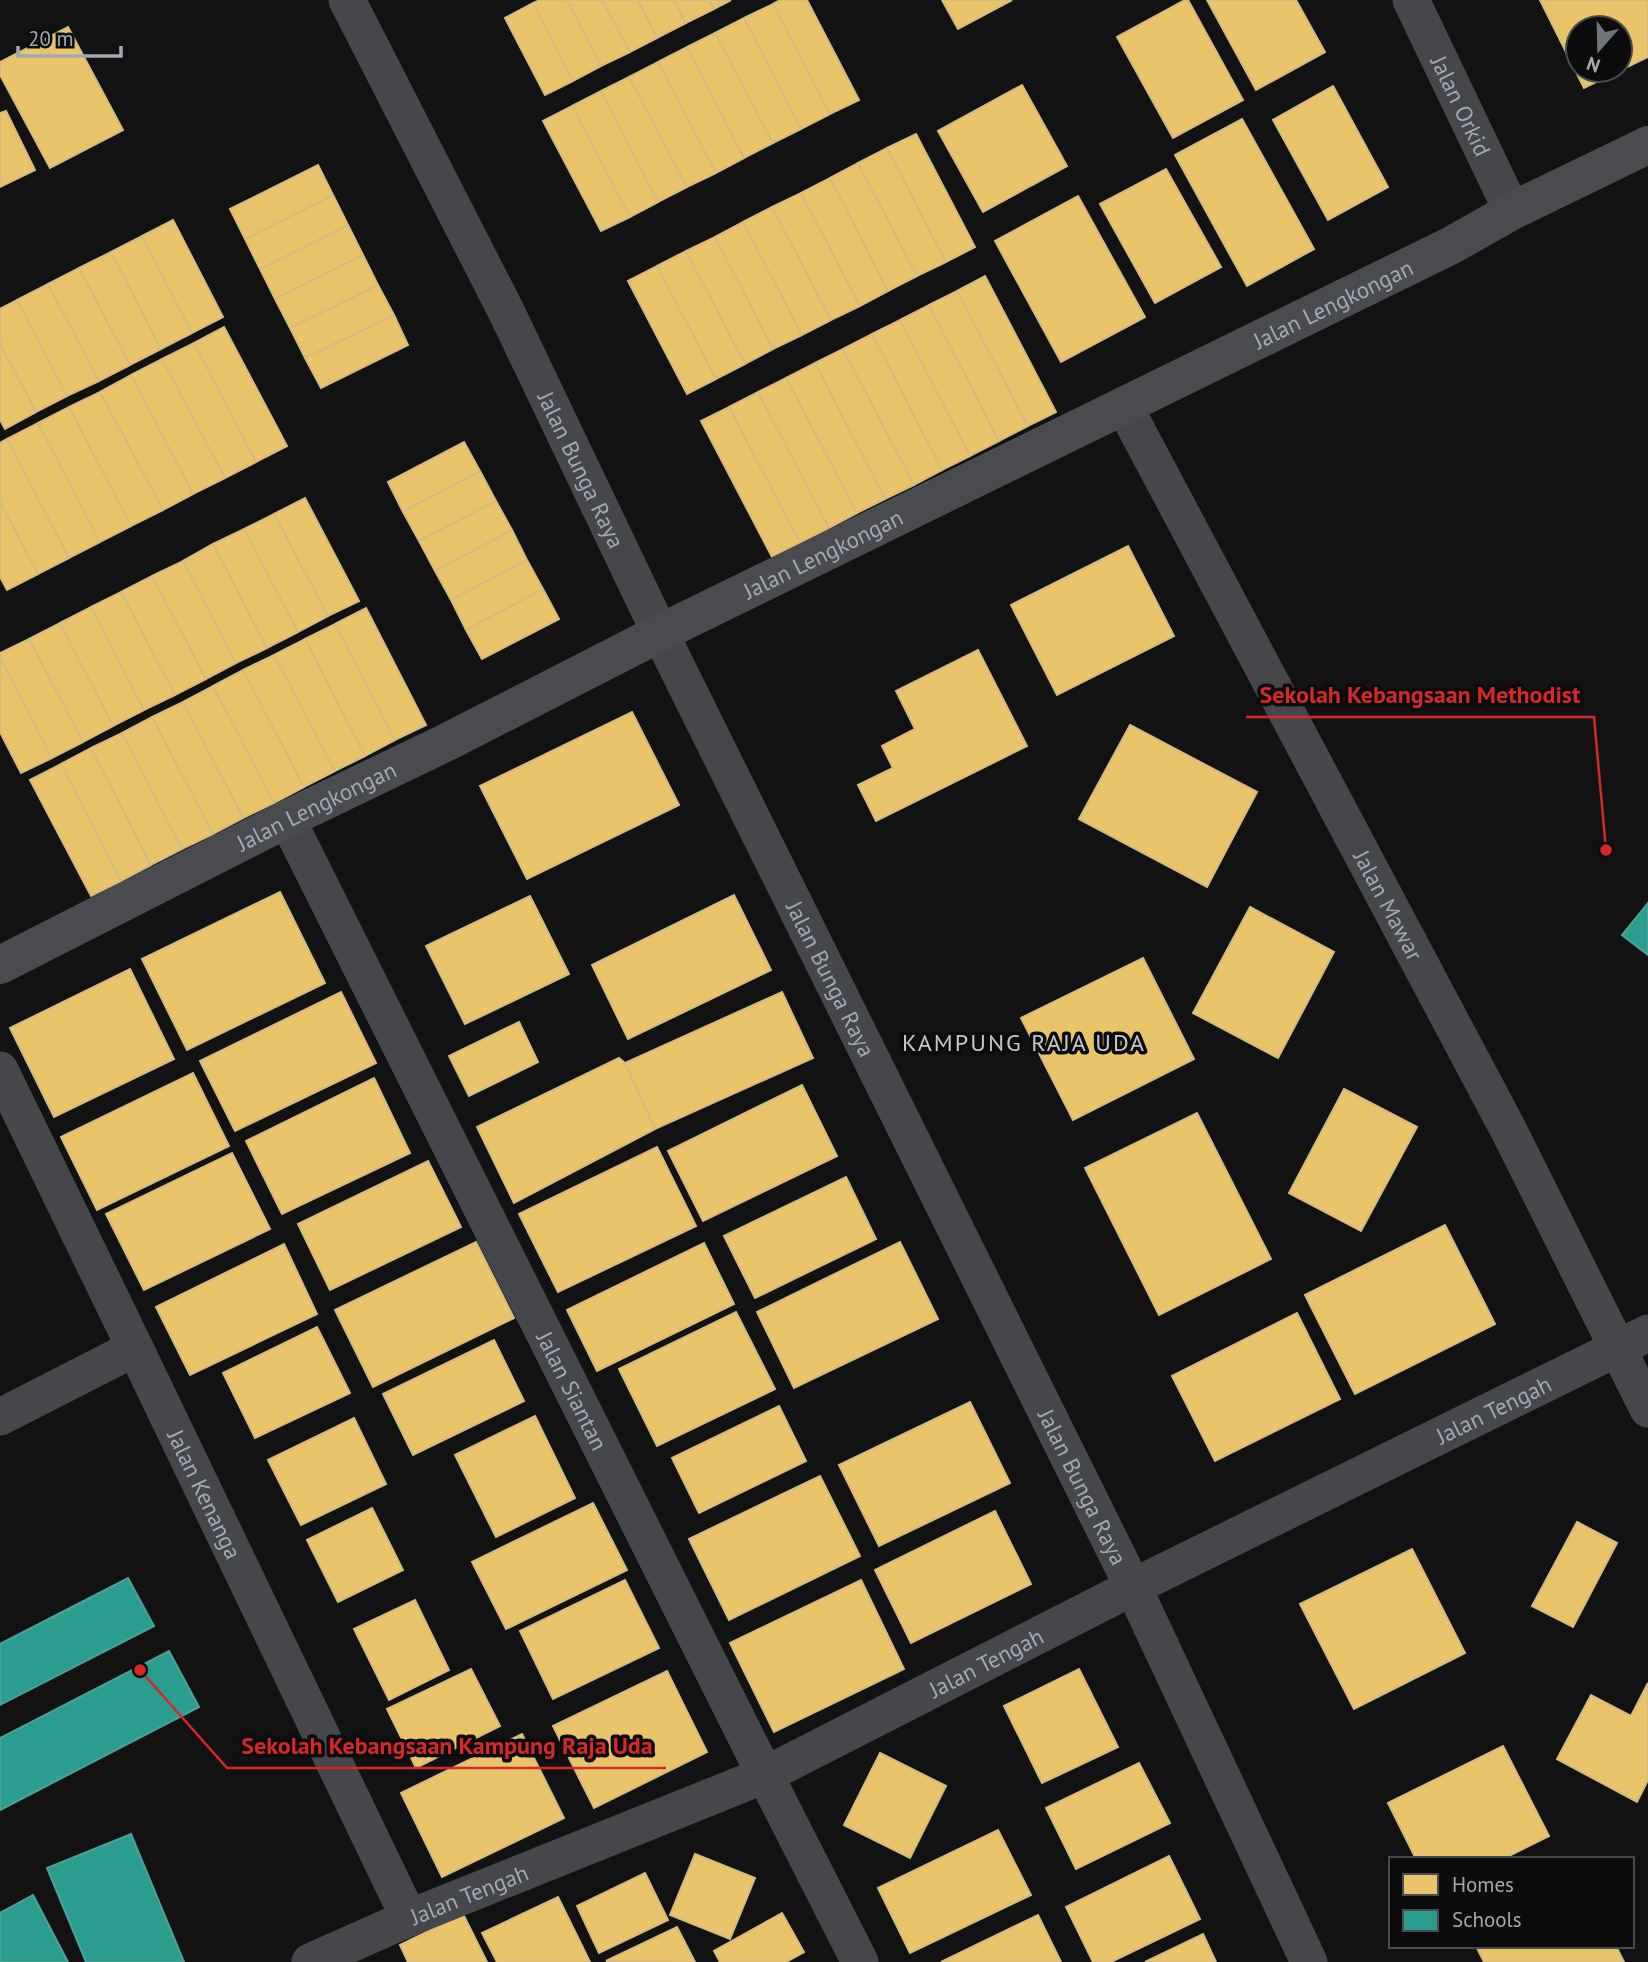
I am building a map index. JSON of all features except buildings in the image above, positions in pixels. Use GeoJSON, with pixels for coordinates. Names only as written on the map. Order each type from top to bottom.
{"type":"FeatureCollection","features":[{"type":"Feature","properties":{"kind":"street","name":"Jalan Bunga Raya"},"geometry":{"type":"LineString","coordinates":[[347,0],[506,311],[660,634],[1133,1587],[1310,1962]]}},
{"type":"Feature","properties":{"kind":"street","name":"Jalan Orkid"},"geometry":{"type":"LineString","coordinates":[[1411,0],[1512,211]]}},
{"type":"Feature","properties":{"kind":"street","name":"Jalan Lengkongan"},"geometry":{"type":"LineString","coordinates":[[0,965],[287,819],[1450,246],[1512,211],[1648,145]]}},
{"type":"Feature","properties":{"kind":"street","name":"Jalan Mawar"},"geometry":{"type":"LineString","coordinates":[[1124,406],[1508,1129],[1633,1340],[1648,1409]]}},
{"type":"Feature","properties":{"kind":"street","name":"Jalan Siantan"},"geometry":{"type":"LineString","coordinates":[[287,819],[860,1962]]}},
{"type":"Feature","properties":{"kind":"street","name":"Jalan Kenanga"},"geometry":{"type":"LineString","coordinates":[[0,1070],[409,1919]]}},
{"type":"Feature","properties":{"kind":"street","name":"Jalan Tengah"},"geometry":{"type":"LineString","coordinates":[[310,1962],[409,1919],[765,1775],[1133,1587],[1633,1340]]}},
{"type":"Feature","properties":{"kind":"street"},"geometry":{"type":"LineString","coordinates":[[0,1417],[135,1348]]}},
{"type":"Feature","properties":{"kind":"place","name":"Sekolah Kebangsaan Methodist"},"geometry":{"type":"Point","coordinates":[1606,850]}},
{"type":"Feature","properties":{"kind":"place","name":"Sekolah Kebangsaan Kampung Raja Uda"},"geometry":{"type":"Point","coordinates":[140,1670]}},
{"type":"Feature","properties":{"kind":"district","name":"KAMPUNG RAJA UDA"},"geometry":{"type":"Point","coordinates":[1024,1042]}}]}
